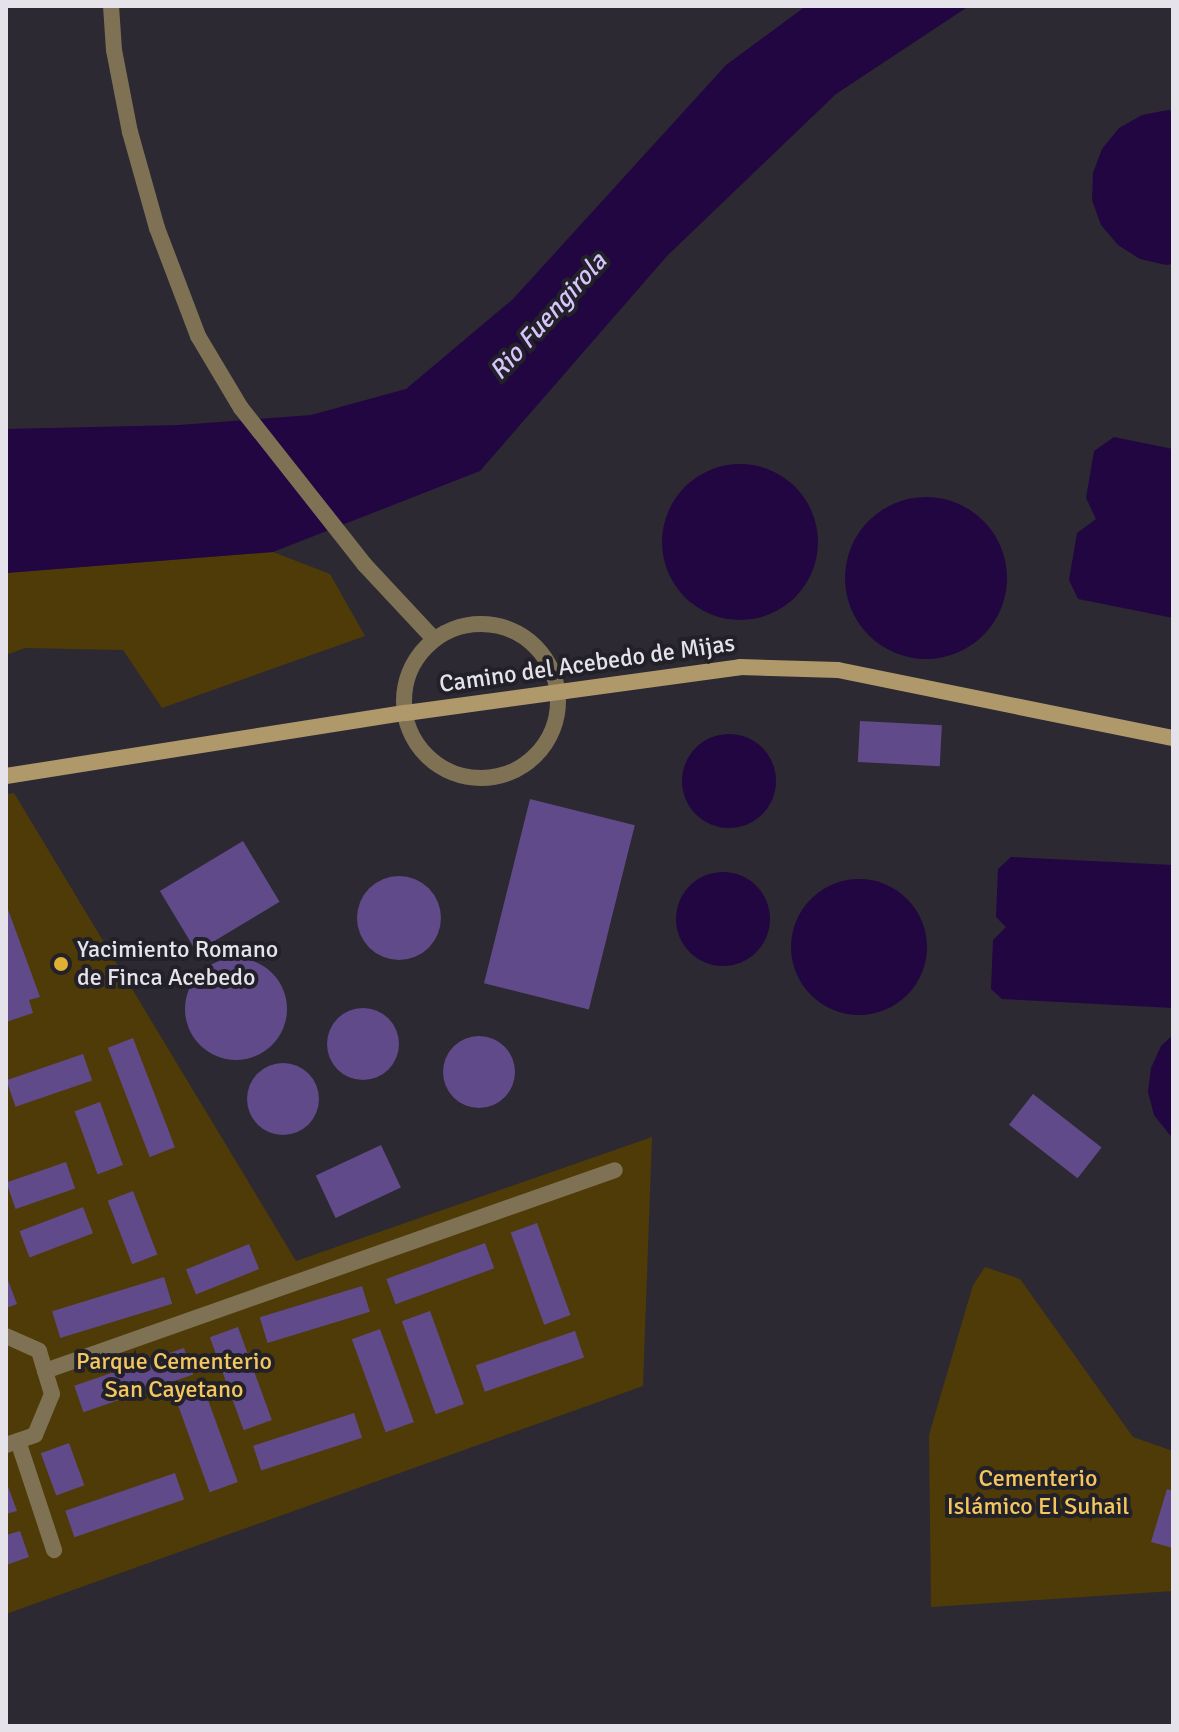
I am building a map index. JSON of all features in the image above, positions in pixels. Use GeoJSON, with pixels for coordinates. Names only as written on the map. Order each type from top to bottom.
{"type":"FeatureCollection","features":[{"type":"Feature","properties":{"kind":"street"},"geometry":{"type":"LineString","coordinates":[[111,6],[114,50],[130,132],[157,228],[198,336],[250,420],[364,564],[434,639]]}},
{"type":"Feature","properties":{"kind":"street"},"geometry":{"type":"LineString","coordinates":[[494,624],[515,631],[547,659],[558,693],[553,732],[538,754],[510,773],[483,779],[457,775],[436,764],[412,737],[404,690],[416,659],[434,639],[455,628],[494,624]]}},
{"type":"Feature","properties":{"kind":"street","name":"Camino del Acebedo de Mijas"},"geometry":{"type":"LineString","coordinates":[[6,776],[406,713],[740,667],[838,670],[1173,738]]}},
{"type":"Feature","properties":{"kind":"street"},"geometry":{"type":"LineString","coordinates":[[45,1371],[615,1170]]}},
{"type":"Feature","properties":{"kind":"street"},"geometry":{"type":"LineString","coordinates":[[6,1336],[39,1351],[52,1394],[35,1435],[12,1443],[54,1550]]}},
{"type":"Feature","properties":{"kind":"green space"},"geometry":{"type":"Polygon","coordinates":[[[273,552],[330,574],[365,636],[162,708],[123,650],[25,648],[6,655],[6,573],[273,552]]]}},
{"type":"Feature","properties":{"kind":"green space","name":"Parque Cementerio San Cayetano"},"geometry":{"type":"Polygon","coordinates":[[[14,793],[296,1261],[652,1137],[643,1386],[6,1614],[6,794],[14,793]]]}},
{"type":"Feature","properties":{"kind":"green space","name":"Cementerio Islámico El Suhail"},"geometry":{"type":"Polygon","coordinates":[[[985,1267],[1020,1279],[1133,1437],[1173,1451],[1173,1591],[931,1607],[929,1435],[973,1285],[985,1267]]]}},
{"type":"Feature","properties":{"kind":"water","name":"Rio Fuengirola"},"geometry":{"type":"Polygon","coordinates":[[[806,6],[969,6],[836,94],[667,256],[480,471],[273,552],[6,573],[6,429],[179,425],[311,415],[406,389],[513,299],[726,65],[806,6]]]}},
{"type":"Feature","properties":{"kind":"water"},"geometry":{"type":"Polygon","coordinates":[[[1173,111],[1173,264],[1166,265],[1140,259],[1118,245],[1101,225],[1092,200],[1093,173],[1102,149],[1119,128],[1142,115],[1173,111]]]}},
{"type":"Feature","properties":{"kind":"water"},"geometry":{"type":"Polygon","coordinates":[[[1114,437],[1173,449],[1173,618],[1078,599],[1069,580],[1077,533],[1096,519],[1086,498],[1094,451],[1114,437]]]}},
{"type":"Feature","properties":{"kind":"water"},"geometry":{"type":"Polygon","coordinates":[[[740,464],[770,470],[795,487],[812,512],[818,542],[812,572],[795,597],[770,614],[740,620],[710,614],[685,597],[668,572],[662,542],[668,512],[685,487],[710,470],[740,464]]]}},
{"type":"Feature","properties":{"kind":"water"},"geometry":{"type":"Polygon","coordinates":[[[926,497],[957,503],[983,521],[1001,547],[1007,578],[1001,609],[983,635],[957,653],[926,659],[895,653],[869,635],[851,609],[845,578],[851,547],[869,521],[895,503],[926,497]]]}},
{"type":"Feature","properties":{"kind":"water"},"geometry":{"type":"Polygon","coordinates":[[[729,734],[747,738],[762,748],[772,763],[776,781],[772,799],[762,814],[747,824],[729,828],[711,824],[696,814],[686,799],[682,781],[686,763],[696,748],[711,738],[729,734]]]}},
{"type":"Feature","properties":{"kind":"water"},"geometry":{"type":"Polygon","coordinates":[[[1011,857],[1173,865],[1173,1008],[1002,999],[991,989],[993,940],[1006,927],[996,917],[998,869],[1011,857]]]}},
{"type":"Feature","properties":{"kind":"water"},"geometry":{"type":"Polygon","coordinates":[[[723,872],[741,875],[757,885],[767,901],[770,919],[767,937],[757,953],[741,963],[723,966],[705,963],[689,953],[679,937],[676,919],[679,901],[689,885],[705,875],[723,872]]]}},
{"type":"Feature","properties":{"kind":"water"},"geometry":{"type":"Polygon","coordinates":[[[859,879],[885,884],[907,899],[922,921],[927,947],[922,973],[907,995],[885,1010],[859,1015],[833,1010],[811,995],[796,973],[791,947],[796,921],[811,899],[833,884],[859,879]]]}},
{"type":"Feature","properties":{"kind":"water"},"geometry":{"type":"Polygon","coordinates":[[[1173,1035],[1173,1139],[1154,1115],[1148,1092],[1151,1068],[1161,1046],[1173,1035]]]}},
{"type":"Feature","properties":{"kind":"building"},"geometry":{"type":"Polygon","coordinates":[[[860,721],[942,725],[940,766],[858,762],[860,721]]]}},
{"type":"Feature","properties":{"kind":"building"},"geometry":{"type":"Polygon","coordinates":[[[530,799],[635,825],[589,1009],[484,983],[530,799]]]}},
{"type":"Feature","properties":{"kind":"building"},"geometry":{"type":"Polygon","coordinates":[[[243,841],[280,902],[196,952],[160,891],[243,841]]]}},
{"type":"Feature","properties":{"kind":"building"},"geometry":{"type":"Polygon","coordinates":[[[399,876],[415,879],[434,895],[441,918],[438,934],[422,953],[399,960],[383,957],[364,941],[357,918],[360,902],[376,883],[399,876]]]}},
{"type":"Feature","properties":{"kind":"building"},"geometry":{"type":"Polygon","coordinates":[[[6,904],[40,997],[29,1000],[33,1013],[6,1022],[6,904]]]}},
{"type":"Feature","properties":{"kind":"building"},"geometry":{"type":"Polygon","coordinates":[[[236,958],[255,962],[272,973],[283,990],[287,1009],[283,1028],[272,1045],[255,1056],[236,1060],[217,1056],[200,1045],[189,1028],[185,1009],[189,990],[200,973],[217,962],[236,958]]]}},
{"type":"Feature","properties":{"kind":"building"},"geometry":{"type":"Polygon","coordinates":[[[356,1008],[370,1008],[389,1018],[399,1037],[399,1051],[389,1070],[370,1080],[356,1080],[337,1070],[327,1051],[327,1037],[337,1018],[356,1008]]]}},
{"type":"Feature","properties":{"kind":"building"},"geometry":{"type":"Polygon","coordinates":[[[472,1036],[486,1036],[505,1046],[515,1065],[515,1079],[505,1098],[486,1108],[472,1108],[453,1098],[443,1079],[443,1065],[453,1046],[472,1036]]]}},
{"type":"Feature","properties":{"kind":"building"},"geometry":{"type":"Polygon","coordinates":[[[133,1038],[175,1147],[150,1157],[108,1048],[133,1038]]]}},
{"type":"Feature","properties":{"kind":"building"},"geometry":{"type":"Polygon","coordinates":[[[83,1054],[92,1080],[16,1107],[6,1080],[83,1054]]]}},
{"type":"Feature","properties":{"kind":"building"},"geometry":{"type":"Polygon","coordinates":[[[290,1063],[309,1073],[317,1085],[317,1113],[309,1125],[297,1133],[276,1135],[257,1125],[249,1113],[247,1092],[257,1073],[269,1065],[290,1063]]]}},
{"type":"Feature","properties":{"kind":"building"},"geometry":{"type":"Polygon","coordinates":[[[1033,1094],[1102,1148],[1078,1178],[1009,1125],[1033,1094]]]}},
{"type":"Feature","properties":{"kind":"building"},"geometry":{"type":"Polygon","coordinates":[[[100,1102],[123,1165],[98,1174],[75,1111],[100,1102]]]}},
{"type":"Feature","properties":{"kind":"building"},"geometry":{"type":"Polygon","coordinates":[[[381,1145],[401,1188],[336,1218],[316,1175],[381,1145]]]}},
{"type":"Feature","properties":{"kind":"building"},"geometry":{"type":"Polygon","coordinates":[[[66,1162],[75,1188],[16,1209],[6,1183],[66,1162]]]}},
{"type":"Feature","properties":{"kind":"building"},"geometry":{"type":"Polygon","coordinates":[[[133,1191],[157,1254],[132,1264],[108,1201],[133,1191]]]}},
{"type":"Feature","properties":{"kind":"building"},"geometry":{"type":"Polygon","coordinates":[[[83,1207],[93,1233],[30,1258],[20,1231],[83,1207]]]}},
{"type":"Feature","properties":{"kind":"building"},"geometry":{"type":"Polygon","coordinates":[[[537,1223],[571,1315],[544,1325],[511,1233],[537,1223]]]}},
{"type":"Feature","properties":{"kind":"building"},"geometry":{"type":"Polygon","coordinates":[[[485,1243],[494,1268],[396,1304],[386,1279],[485,1243]]]}},
{"type":"Feature","properties":{"kind":"building"},"geometry":{"type":"Polygon","coordinates":[[[249,1244],[259,1269],[196,1295],[186,1269],[249,1244]]]}},
{"type":"Feature","properties":{"kind":"building"},"geometry":{"type":"Polygon","coordinates":[[[6,1275],[17,1304],[6,1308],[6,1275]]]}},
{"type":"Feature","properties":{"kind":"building"},"geometry":{"type":"Polygon","coordinates":[[[164,1277],[172,1304],[60,1338],[52,1311],[164,1277]]]}},
{"type":"Feature","properties":{"kind":"building"},"geometry":{"type":"Polygon","coordinates":[[[362,1286],[370,1312],[268,1343],[260,1317],[362,1286]]]}},
{"type":"Feature","properties":{"kind":"building"},"geometry":{"type":"Polygon","coordinates":[[[430,1311],[464,1404],[436,1414],[402,1321],[430,1311]]]}},
{"type":"Feature","properties":{"kind":"building"},"geometry":{"type":"Polygon","coordinates":[[[238,1327],[272,1420],[244,1430],[210,1337],[238,1327]]]}},
{"type":"Feature","properties":{"kind":"building"},"geometry":{"type":"Polygon","coordinates":[[[380,1329],[414,1422],[386,1432],[352,1339],[380,1329]]]}},
{"type":"Feature","properties":{"kind":"building"},"geometry":{"type":"Polygon","coordinates":[[[575,1331],[584,1357],[485,1392],[476,1365],[575,1331]]]}},
{"type":"Feature","properties":{"kind":"building"},"geometry":{"type":"Polygon","coordinates":[[[184,1348],[193,1374],[83,1412],[74,1386],[184,1348]]]}},
{"type":"Feature","properties":{"kind":"building"},"geometry":{"type":"Polygon","coordinates":[[[204,1389],[238,1482],[210,1492],[176,1399],[204,1389]]]}},
{"type":"Feature","properties":{"kind":"building"},"geometry":{"type":"Polygon","coordinates":[[[354,1413],[362,1438],[261,1470],[253,1446],[354,1413]]]}},
{"type":"Feature","properties":{"kind":"building"},"geometry":{"type":"Polygon","coordinates":[[[69,1443],[84,1485],[56,1496],[41,1453],[69,1443]]]}},
{"type":"Feature","properties":{"kind":"building"},"geometry":{"type":"Polygon","coordinates":[[[175,1473],[184,1499],[74,1537],[65,1511],[175,1473]]]}},
{"type":"Feature","properties":{"kind":"building"},"geometry":{"type":"Polygon","coordinates":[[[6,1481],[17,1511],[6,1514],[6,1481]]]}},
{"type":"Feature","properties":{"kind":"building"},"geometry":{"type":"Polygon","coordinates":[[[1167,1489],[1173,1491],[1173,1548],[1151,1542],[1167,1489]]]}},
{"type":"Feature","properties":{"kind":"building"},"geometry":{"type":"Polygon","coordinates":[[[20,1531],[29,1557],[6,1565],[6,1535],[20,1531]]]}},
{"type":"Feature","properties":{"kind":"place","name":"Yacimiento Romano de Finca Acebedo"},"geometry":{"type":"Point","coordinates":[61,964]}}]}
